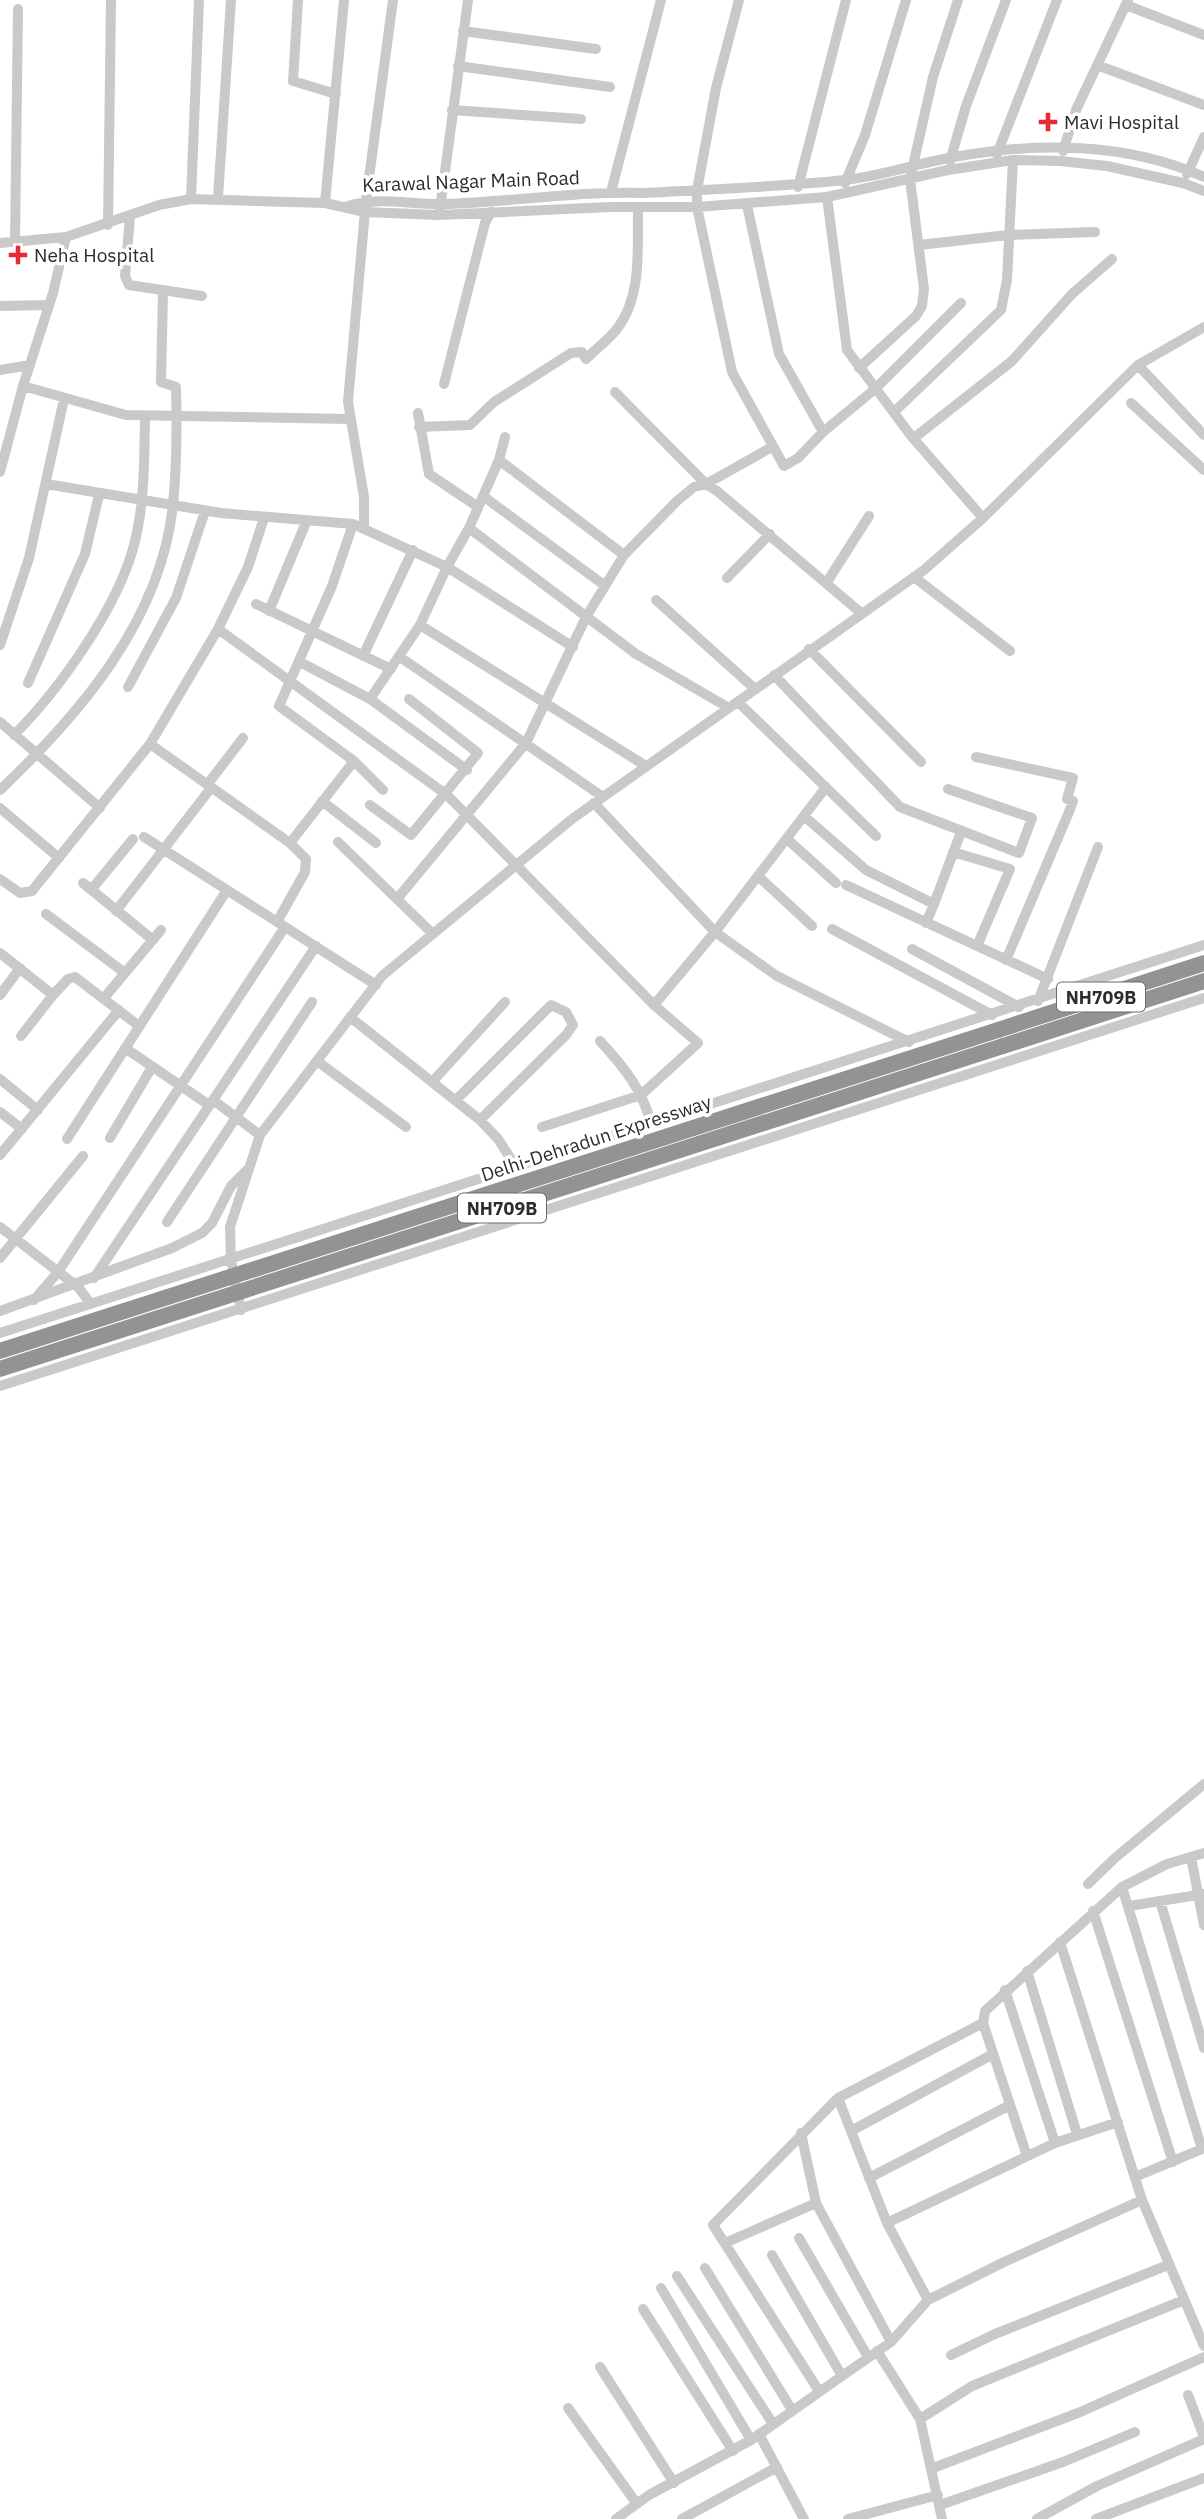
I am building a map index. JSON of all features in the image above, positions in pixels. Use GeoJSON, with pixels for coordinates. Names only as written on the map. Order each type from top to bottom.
{"type":"FeatureCollection","features":[{"type":"Feature","properties":{"kind":"highway","name":"Delhi-Dehradun Expressway"},"geometry":{"type":"LineString","coordinates":[[0,1351],[995,1022],[1204,963]]}},
{"type":"Feature","properties":{"kind":"highway","name":"Delhi-Dehradun Expressway"},"geometry":{"type":"LineString","coordinates":[[0,1369],[1204,981]]}},
{"type":"Feature","properties":{"kind":"street"},"geometry":{"type":"LineString","coordinates":[[108,225],[111,0]]}},
{"type":"Feature","properties":{"kind":"street"},"geometry":{"type":"LineString","coordinates":[[191,199],[199,0]]}},
{"type":"Feature","properties":{"kind":"street"},"geometry":{"type":"LineString","coordinates":[[218,198],[231,0]]}},
{"type":"Feature","properties":{"kind":"street"},"geometry":{"type":"LineString","coordinates":[[298,0],[293,81],[298,85],[336,94]]}},
{"type":"Feature","properties":{"kind":"street"},"geometry":{"type":"LineString","coordinates":[[325,203],[344,0]]}},
{"type":"Feature","properties":{"kind":"street"},"geometry":{"type":"LineString","coordinates":[[364,528],[362,484],[349,419],[365,206],[393,0]]}},
{"type":"Feature","properties":{"kind":"street"},"geometry":{"type":"LineString","coordinates":[[440,210],[457,66],[468,0]]}},
{"type":"Feature","properties":{"kind":"street"},"geometry":{"type":"LineString","coordinates":[[611,192],[661,0]]}},
{"type":"Feature","properties":{"kind":"street"},"geometry":{"type":"LineString","coordinates":[[739,0],[716,88],[697,190],[697,207],[729,364],[784,466],[798,458],[823,432],[875,389],[961,303]]}},
{"type":"Feature","properties":{"kind":"street"},"geometry":{"type":"LineString","coordinates":[[795,199],[846,0]]}},
{"type":"Feature","properties":{"kind":"street"},"geometry":{"type":"LineString","coordinates":[[840,194],[865,135],[906,0]]}},
{"type":"Feature","properties":{"kind":"street"},"geometry":{"type":"LineString","coordinates":[[859,368],[916,316],[922,306],[924,289],[910,179],[933,77],[958,0]]}},
{"type":"Feature","properties":{"kind":"street"},"geometry":{"type":"LineString","coordinates":[[948,170],[966,106],[1006,0]]}},
{"type":"Feature","properties":{"kind":"street"},"geometry":{"type":"LineString","coordinates":[[997,162],[998,150],[1056,0]]}},
{"type":"Feature","properties":{"kind":"street"},"geometry":{"type":"LineString","coordinates":[[1060,161],[1076,110],[1127,3],[1204,35]]}},
{"type":"Feature","properties":{"kind":"street"},"geometry":{"type":"LineString","coordinates":[[15,242],[18,9]]}},
{"type":"Feature","properties":{"kind":"street"},"geometry":{"type":"LineString","coordinates":[[463,31],[596,49]]}},
{"type":"Feature","properties":{"kind":"street"},"geometry":{"type":"LineString","coordinates":[[1097,65],[1204,105]]}},
{"type":"Feature","properties":{"kind":"street"},"geometry":{"type":"LineString","coordinates":[[457,66],[610,87]]}},
{"type":"Feature","properties":{"kind":"street"},"geometry":{"type":"LineString","coordinates":[[452,110],[581,119]]}},
{"type":"Feature","properties":{"kind":"street"},"geometry":{"type":"LineString","coordinates":[[1183,183],[1204,138]]}},
{"type":"Feature","properties":{"kind":"street","name":"Karawal Nagar Main Road"},"geometry":{"type":"LineString","coordinates":[[440,210],[611,192],[697,190],[846,180],[951,157],[998,150],[1064,148],[1112,152],[1189,170],[1204,177]]}},
{"type":"Feature","properties":{"kind":"street"},"geometry":{"type":"LineString","coordinates":[[894,412],[1001,310],[1007,280],[1013,160]]}},
{"type":"Feature","properties":{"kind":"street","name":"Karawal Nagar Main Road"},"geometry":{"type":"LineString","coordinates":[[0,243],[66,237],[108,225],[159,205],[191,199],[218,198],[491,212],[747,205],[827,197],[948,170],[1013,160],[1107,166],[1183,183],[1204,191]]}},
{"type":"Feature","properties":{"kind":"street"},"geometry":{"type":"LineString","coordinates":[[827,197],[844,339],[859,368],[875,389],[983,518]]}},
{"type":"Feature","properties":{"kind":"street"},"geometry":{"type":"LineString","coordinates":[[747,205],[779,354],[823,432]]}},
{"type":"Feature","properties":{"kind":"street"},"geometry":{"type":"LineString","coordinates":[[419,427],[470,425],[494,402],[571,353],[582,352],[586,359],[617,328],[629,308],[635,286],[638,207]]}},
{"type":"Feature","properties":{"kind":"street"},"geometry":{"type":"LineString","coordinates":[[444,384],[485,223],[491,212]]}},
{"type":"Feature","properties":{"kind":"street"},"geometry":{"type":"LineString","coordinates":[[130,217],[126,281],[133,287],[202,296]]}},
{"type":"Feature","properties":{"kind":"street"},"geometry":{"type":"LineString","coordinates":[[919,245],[1009,235],[1095,232]]}},
{"type":"Feature","properties":{"kind":"street"},"geometry":{"type":"LineString","coordinates":[[0,472],[66,237]]}},
{"type":"Feature","properties":{"kind":"street"},"geometry":{"type":"LineString","coordinates":[[914,438],[1012,360],[1072,294],[1112,259]]}},
{"type":"Feature","properties":{"kind":"street"},"geometry":{"type":"LineString","coordinates":[[0,790],[38,754],[86,701],[134,624],[162,560],[173,506],[177,417],[176,387],[161,382],[163,290]]}},
{"type":"Feature","properties":{"kind":"street"},"geometry":{"type":"LineString","coordinates":[[0,306],[49,305]]}},
{"type":"Feature","properties":{"kind":"street"},"geometry":{"type":"LineString","coordinates":[[241,1310],[231,1260],[230,1227],[260,1135],[376,985],[432,933],[598,800],[860,612],[914,577],[983,518],[1139,365],[1204,327]]}},
{"type":"Feature","properties":{"kind":"street"},"geometry":{"type":"LineString","coordinates":[[0,370],[30,365]]}},
{"type":"Feature","properties":{"kind":"street"},"geometry":{"type":"LineString","coordinates":[[1139,365],[1204,435]]}},
{"type":"Feature","properties":{"kind":"street"},"geometry":{"type":"LineString","coordinates":[[23,386],[106,412],[145,417],[349,419]]}},
{"type":"Feature","properties":{"kind":"street"},"geometry":{"type":"LineString","coordinates":[[615,392],[706,484],[770,534],[860,612]]}},
{"type":"Feature","properties":{"kind":"street"},"geometry":{"type":"LineString","coordinates":[[0,645],[29,558],[64,399]]}},
{"type":"Feature","properties":{"kind":"street"},"geometry":{"type":"LineString","coordinates":[[1131,403],[1204,470]]}},
{"type":"Feature","properties":{"kind":"street"},"geometry":{"type":"LineString","coordinates":[[418,413],[429,474],[481,502],[604,585]]}},
{"type":"Feature","properties":{"kind":"street"},"geometry":{"type":"LineString","coordinates":[[15,735],[51,695],[120,586],[134,546],[142,501],[145,417]]}},
{"type":"Feature","properties":{"kind":"street"},"geometry":{"type":"LineString","coordinates":[[370,699],[421,625],[447,566],[481,502],[499,460],[505,437]]}},
{"type":"Feature","properties":{"kind":"street"},"geometry":{"type":"LineString","coordinates":[[397,900],[526,743],[586,617],[624,555],[694,487],[706,484],[772,447]]}},
{"type":"Feature","properties":{"kind":"street"},"geometry":{"type":"LineString","coordinates":[[499,460],[624,555]]}},
{"type":"Feature","properties":{"kind":"street"},"geometry":{"type":"LineString","coordinates":[[46,484],[205,511],[353,524],[447,566],[573,647]]}},
{"type":"Feature","properties":{"kind":"street"},"geometry":{"type":"LineString","coordinates":[[28,683],[85,554],[99,495]]}},
{"type":"Feature","properties":{"kind":"street"},"geometry":{"type":"LineString","coordinates":[[128,687],[176,598],[205,511]]}},
{"type":"Feature","properties":{"kind":"street"},"geometry":{"type":"LineString","coordinates":[[827,582],[869,516]]}},
{"type":"Feature","properties":{"kind":"street"},"geometry":{"type":"LineString","coordinates":[[0,878],[25,894],[32,891],[150,744],[218,629],[248,567],[264,518]]}},
{"type":"Feature","properties":{"kind":"street"},"geometry":{"type":"LineString","coordinates":[[269,611],[307,520]]}},
{"type":"Feature","properties":{"kind":"street"},"geometry":{"type":"LineString","coordinates":[[353,524],[313,633],[279,701],[281,710],[354,761],[383,790]]}},
{"type":"Feature","properties":{"kind":"street"},"geometry":{"type":"LineString","coordinates":[[469,528],[636,654],[733,705],[826,787],[876,836]]}},
{"type":"Feature","properties":{"kind":"street"},"geometry":{"type":"LineString","coordinates":[[727,578],[770,534]]}},
{"type":"Feature","properties":{"kind":"street"},"geometry":{"type":"LineString","coordinates":[[363,656],[413,550]]}},
{"type":"Feature","properties":{"kind":"street"},"geometry":{"type":"LineString","coordinates":[[914,577],[1010,651]]}},
{"type":"Feature","properties":{"kind":"street"},"geometry":{"type":"LineString","coordinates":[[656,600],[755,689]]}},
{"type":"Feature","properties":{"kind":"street"},"geometry":{"type":"LineString","coordinates":[[256,604],[391,669]]}},
{"type":"Feature","properties":{"kind":"street"},"geometry":{"type":"LineString","coordinates":[[421,625],[646,766]]}},
{"type":"Feature","properties":{"kind":"street"},"geometry":{"type":"LineString","coordinates":[[218,629],[447,795],[654,1005],[698,1043],[644,1101],[542,1128]]}},
{"type":"Feature","properties":{"kind":"street"},"geometry":{"type":"LineString","coordinates":[[809,649],[921,762]]}},
{"type":"Feature","properties":{"kind":"street"},"geometry":{"type":"LineString","coordinates":[[400,657],[526,743],[598,800],[715,932],[777,976],[909,1042]]}},
{"type":"Feature","properties":{"kind":"street"},"geometry":{"type":"LineString","coordinates":[[300,662],[370,699],[467,770]]}},
{"type":"Feature","properties":{"kind":"street"},"geometry":{"type":"LineString","coordinates":[[774,675],[900,807],[1018,853],[1032,818],[948,789]]}},
{"type":"Feature","properties":{"kind":"street"},"geometry":{"type":"LineString","coordinates":[[370,805],[409,836],[477,757],[477,751],[409,699]]}},
{"type":"Feature","properties":{"kind":"street"},"geometry":{"type":"LineString","coordinates":[[0,722],[100,808]]}},
{"type":"Feature","properties":{"kind":"street"},"geometry":{"type":"LineString","coordinates":[[116,911],[165,850],[243,738]]}},
{"type":"Feature","properties":{"kind":"street"},"geometry":{"type":"LineString","coordinates":[[34,1300],[58,1272],[181,1086],[281,925],[307,865],[306,859],[290,843],[150,744]]}},
{"type":"Feature","properties":{"kind":"street"},"geometry":{"type":"LineString","coordinates":[[976,757],[1073,778],[1067,799],[1073,802],[1006,960]]}},
{"type":"Feature","properties":{"kind":"street"},"geometry":{"type":"LineString","coordinates":[[290,843],[354,761]]}},
{"type":"Feature","properties":{"kind":"street"},"geometry":{"type":"LineString","coordinates":[[654,1005],[715,932],[826,787]]}},
{"type":"Feature","properties":{"kind":"street"},"geometry":{"type":"LineString","coordinates":[[322,801],[376,843]]}},
{"type":"Feature","properties":{"kind":"street"},"geometry":{"type":"LineString","coordinates":[[0,808],[59,859]]}},
{"type":"Feature","properties":{"kind":"street"},"geometry":{"type":"LineString","coordinates":[[804,816],[866,870],[934,904]]}},
{"type":"Feature","properties":{"kind":"street"},"geometry":{"type":"LineString","coordinates":[[926,923],[961,832]]}},
{"type":"Feature","properties":{"kind":"street"},"geometry":{"type":"LineString","coordinates":[[153,940],[87,887],[139,838],[165,850],[376,985]]}},
{"type":"Feature","properties":{"kind":"street"},"geometry":{"type":"LineString","coordinates":[[787,839],[841,884],[1048,979]]}},
{"type":"Feature","properties":{"kind":"street"},"geometry":{"type":"LineString","coordinates":[[338,842],[432,933]]}},
{"type":"Feature","properties":{"kind":"street"},"geometry":{"type":"LineString","coordinates":[[1038,1001],[1098,847]]}},
{"type":"Feature","properties":{"kind":"street"},"geometry":{"type":"LineString","coordinates":[[953,852],[1010,869],[976,946]]}},
{"type":"Feature","properties":{"kind":"street"},"geometry":{"type":"LineString","coordinates":[[758,876],[812,926]]}},
{"type":"Feature","properties":{"kind":"street"},"geometry":{"type":"LineString","coordinates":[[67,1139],[227,890]]}},
{"type":"Feature","properties":{"kind":"street"},"geometry":{"type":"LineString","coordinates":[[46,914],[125,973]]}},
{"type":"Feature","properties":{"kind":"street"},"geometry":{"type":"LineString","coordinates":[[832,929],[995,1022]]}},
{"type":"Feature","properties":{"kind":"street"},"geometry":{"type":"LineString","coordinates":[[104,998],[161,930]]}},
{"type":"Feature","properties":{"kind":"street"},"geometry":{"type":"LineString","coordinates":[[2,1308],[231,1260],[514,1165],[909,1042],[995,1022],[1019,1007],[1204,945]]}},
{"type":"Feature","properties":{"kind":"street"},"geometry":{"type":"LineString","coordinates":[[0,1333],[83,1293],[316,946]]}},
{"type":"Feature","properties":{"kind":"street"},"geometry":{"type":"LineString","coordinates":[[912,949],[1019,1007]]}},
{"type":"Feature","properties":{"kind":"street"},"geometry":{"type":"LineString","coordinates":[[0,953],[54,995]]}},
{"type":"Feature","properties":{"kind":"street"},"geometry":{"type":"LineString","coordinates":[[0,995],[20,968]]}},
{"type":"Feature","properties":{"kind":"street"},"geometry":{"type":"LineString","coordinates":[[21,1036],[72,976],[139,1026]]}},
{"type":"Feature","properties":{"kind":"street"},"geometry":{"type":"LineString","coordinates":[[0,1387],[1204,998]]}},
{"type":"Feature","properties":{"kind":"street"},"geometry":{"type":"LineString","coordinates":[[167,1222],[312,1002]]}},
{"type":"Feature","properties":{"kind":"street"},"geometry":{"type":"LineString","coordinates":[[433,1082],[505,1002]]}},
{"type":"Feature","properties":{"kind":"street"},"geometry":{"type":"LineString","coordinates":[[456,1100],[551,1005],[566,1012],[572,1025],[566,1035],[480,1120]]}},
{"type":"Feature","properties":{"kind":"street"},"geometry":{"type":"LineString","coordinates":[[0,1155],[120,1010]]}},
{"type":"Feature","properties":{"kind":"street"},"geometry":{"type":"LineString","coordinates":[[351,1017],[480,1120],[514,1165]]}},
{"type":"Feature","properties":{"kind":"street"},"geometry":{"type":"LineString","coordinates":[[600,1041],[629,1075],[644,1101],[651,1124]]}},
{"type":"Feature","properties":{"kind":"street"},"geometry":{"type":"LineString","coordinates":[[125,1048],[181,1086],[236,1115],[260,1135]]}},
{"type":"Feature","properties":{"kind":"street"},"geometry":{"type":"LineString","coordinates":[[317,1061],[407,1127]]}},
{"type":"Feature","properties":{"kind":"street"},"geometry":{"type":"LineString","coordinates":[[110,1138],[152,1067]]}},
{"type":"Feature","properties":{"kind":"street"},"geometry":{"type":"LineString","coordinates":[[0,1079],[38,1110]]}},
{"type":"Feature","properties":{"kind":"street"},"geometry":{"type":"LineString","coordinates":[[0,1112],[22,1129]]}},
{"type":"Feature","properties":{"kind":"street"},"geometry":{"type":"LineString","coordinates":[[0,1258],[83,1156]]}},
{"type":"Feature","properties":{"kind":"street"},"geometry":{"type":"LineString","coordinates":[[94,1278],[172,1248],[202,1233],[212,1223],[231,1186],[249,1168]]}},
{"type":"Feature","properties":{"kind":"street"},"geometry":{"type":"LineString","coordinates":[[0,1227],[83,1293]]}},
{"type":"Feature","properties":{"kind":"street"},"geometry":{"type":"LineString","coordinates":[[1088,1884],[1204,1784]]}},
{"type":"Feature","properties":{"kind":"street"},"geometry":{"type":"LineString","coordinates":[[1027,2156],[983,2023],[985,2011],[1005,1990],[1122,1887],[1167,1864],[1204,1853]]}},
{"type":"Feature","properties":{"kind":"street"},"geometry":{"type":"LineString","coordinates":[[1191,1857],[1201,1894],[1204,1925]]}},
{"type":"Feature","properties":{"kind":"street"},"geometry":{"type":"LineString","coordinates":[[1122,1887],[1203,2149],[1135,2177]]}},
{"type":"Feature","properties":{"kind":"street"},"geometry":{"type":"LineString","coordinates":[[1129,1906],[1201,1894]]}},
{"type":"Feature","properties":{"kind":"street"},"geometry":{"type":"LineString","coordinates":[[1160,1901],[1204,2048]]}},
{"type":"Feature","properties":{"kind":"street"},"geometry":{"type":"LineString","coordinates":[[1093,1911],[1173,2162]]}},
{"type":"Feature","properties":{"kind":"street"},"geometry":{"type":"LineString","coordinates":[[1059,1942],[1142,2200],[1204,2346]]}},
{"type":"Feature","properties":{"kind":"street"},"geometry":{"type":"LineString","coordinates":[[1027,1971],[1077,2134]]}},
{"type":"Feature","properties":{"kind":"street"},"geometry":{"type":"LineString","coordinates":[[1005,1990],[1055,2143]]}},
{"type":"Feature","properties":{"kind":"street"},"geometry":{"type":"LineString","coordinates":[[820,2391],[713,2225],[838,2098],[983,2023]]}},
{"type":"Feature","properties":{"kind":"street"},"geometry":{"type":"LineString","coordinates":[[851,2132],[993,2054]]}},
{"type":"Feature","properties":{"kind":"street"},"geometry":{"type":"LineString","coordinates":[[838,2098],[887,2223],[928,2300]]}},
{"type":"Feature","properties":{"kind":"street"},"geometry":{"type":"LineString","coordinates":[[869,2178],[1010,2105]]}},
{"type":"Feature","properties":{"kind":"street"},"geometry":{"type":"LineString","coordinates":[[887,2223],[1055,2143],[1118,2122]]}},
{"type":"Feature","properties":{"kind":"street"},"geometry":{"type":"LineString","coordinates":[[801,2133],[816,2203],[891,2342]]}},
{"type":"Feature","properties":{"kind":"street"},"geometry":{"type":"LineString","coordinates":[[616,2519],[637,2504],[755,2437],[891,2342],[928,2300],[1004,2262],[1142,2200]]}},
{"type":"Feature","properties":{"kind":"street"},"geometry":{"type":"LineString","coordinates":[[725,2243],[816,2203]]}},
{"type":"Feature","properties":{"kind":"street"},"geometry":{"type":"LineString","coordinates":[[799,2238],[872,2354],[920,2419],[933,2468],[942,2519]]}},
{"type":"Feature","properties":{"kind":"street"},"geometry":{"type":"LineString","coordinates":[[772,2255],[842,2376]]}},
{"type":"Feature","properties":{"kind":"street"},"geometry":{"type":"LineString","coordinates":[[951,2355],[1017,2325],[1168,2265]]}},
{"type":"Feature","properties":{"kind":"street"},"geometry":{"type":"LineString","coordinates":[[705,2268],[792,2410]]}},
{"type":"Feature","properties":{"kind":"street"},"geometry":{"type":"LineString","coordinates":[[677,2277],[773,2424]]}},
{"type":"Feature","properties":{"kind":"street"},"geometry":{"type":"LineString","coordinates":[[661,2288],[776,2467],[804,2519]]}},
{"type":"Feature","properties":{"kind":"street"},"geometry":{"type":"LineString","coordinates":[[920,2419],[972,2386],[1184,2300]]}},
{"type":"Feature","properties":{"kind":"street"},"geometry":{"type":"LineString","coordinates":[[643,2309],[733,2451]]}},
{"type":"Feature","properties":{"kind":"street"},"geometry":{"type":"LineString","coordinates":[[933,2468],[1078,2413],[1204,2357]]}},
{"type":"Feature","properties":{"kind":"street"},"geometry":{"type":"LineString","coordinates":[[600,2367],[674,2483]]}},
{"type":"Feature","properties":{"kind":"street"},"geometry":{"type":"LineString","coordinates":[[1037,2519],[1097,2486],[1204,2438],[1188,2395]]}},
{"type":"Feature","properties":{"kind":"street"},"geometry":{"type":"LineString","coordinates":[[568,2408],[637,2504]]}},
{"type":"Feature","properties":{"kind":"street"},"geometry":{"type":"LineString","coordinates":[[848,2519],[939,2500],[1052,2467],[1135,2432]]}},
{"type":"Feature","properties":{"kind":"street"},"geometry":{"type":"LineString","coordinates":[[682,2519],[776,2467]]}},
{"type":"Feature","properties":{"kind":"street"},"geometry":{"type":"LineString","coordinates":[[1096,2519],[1204,2478]]}},
{"type":"Feature","properties":{"kind":"place","name":"Mavi Hospital"},"geometry":{"type":"Point","coordinates":[1048,122]}},
{"type":"Feature","properties":{"kind":"place","name":"Neha Hospital"},"geometry":{"type":"Point","coordinates":[18,255]}}]}
